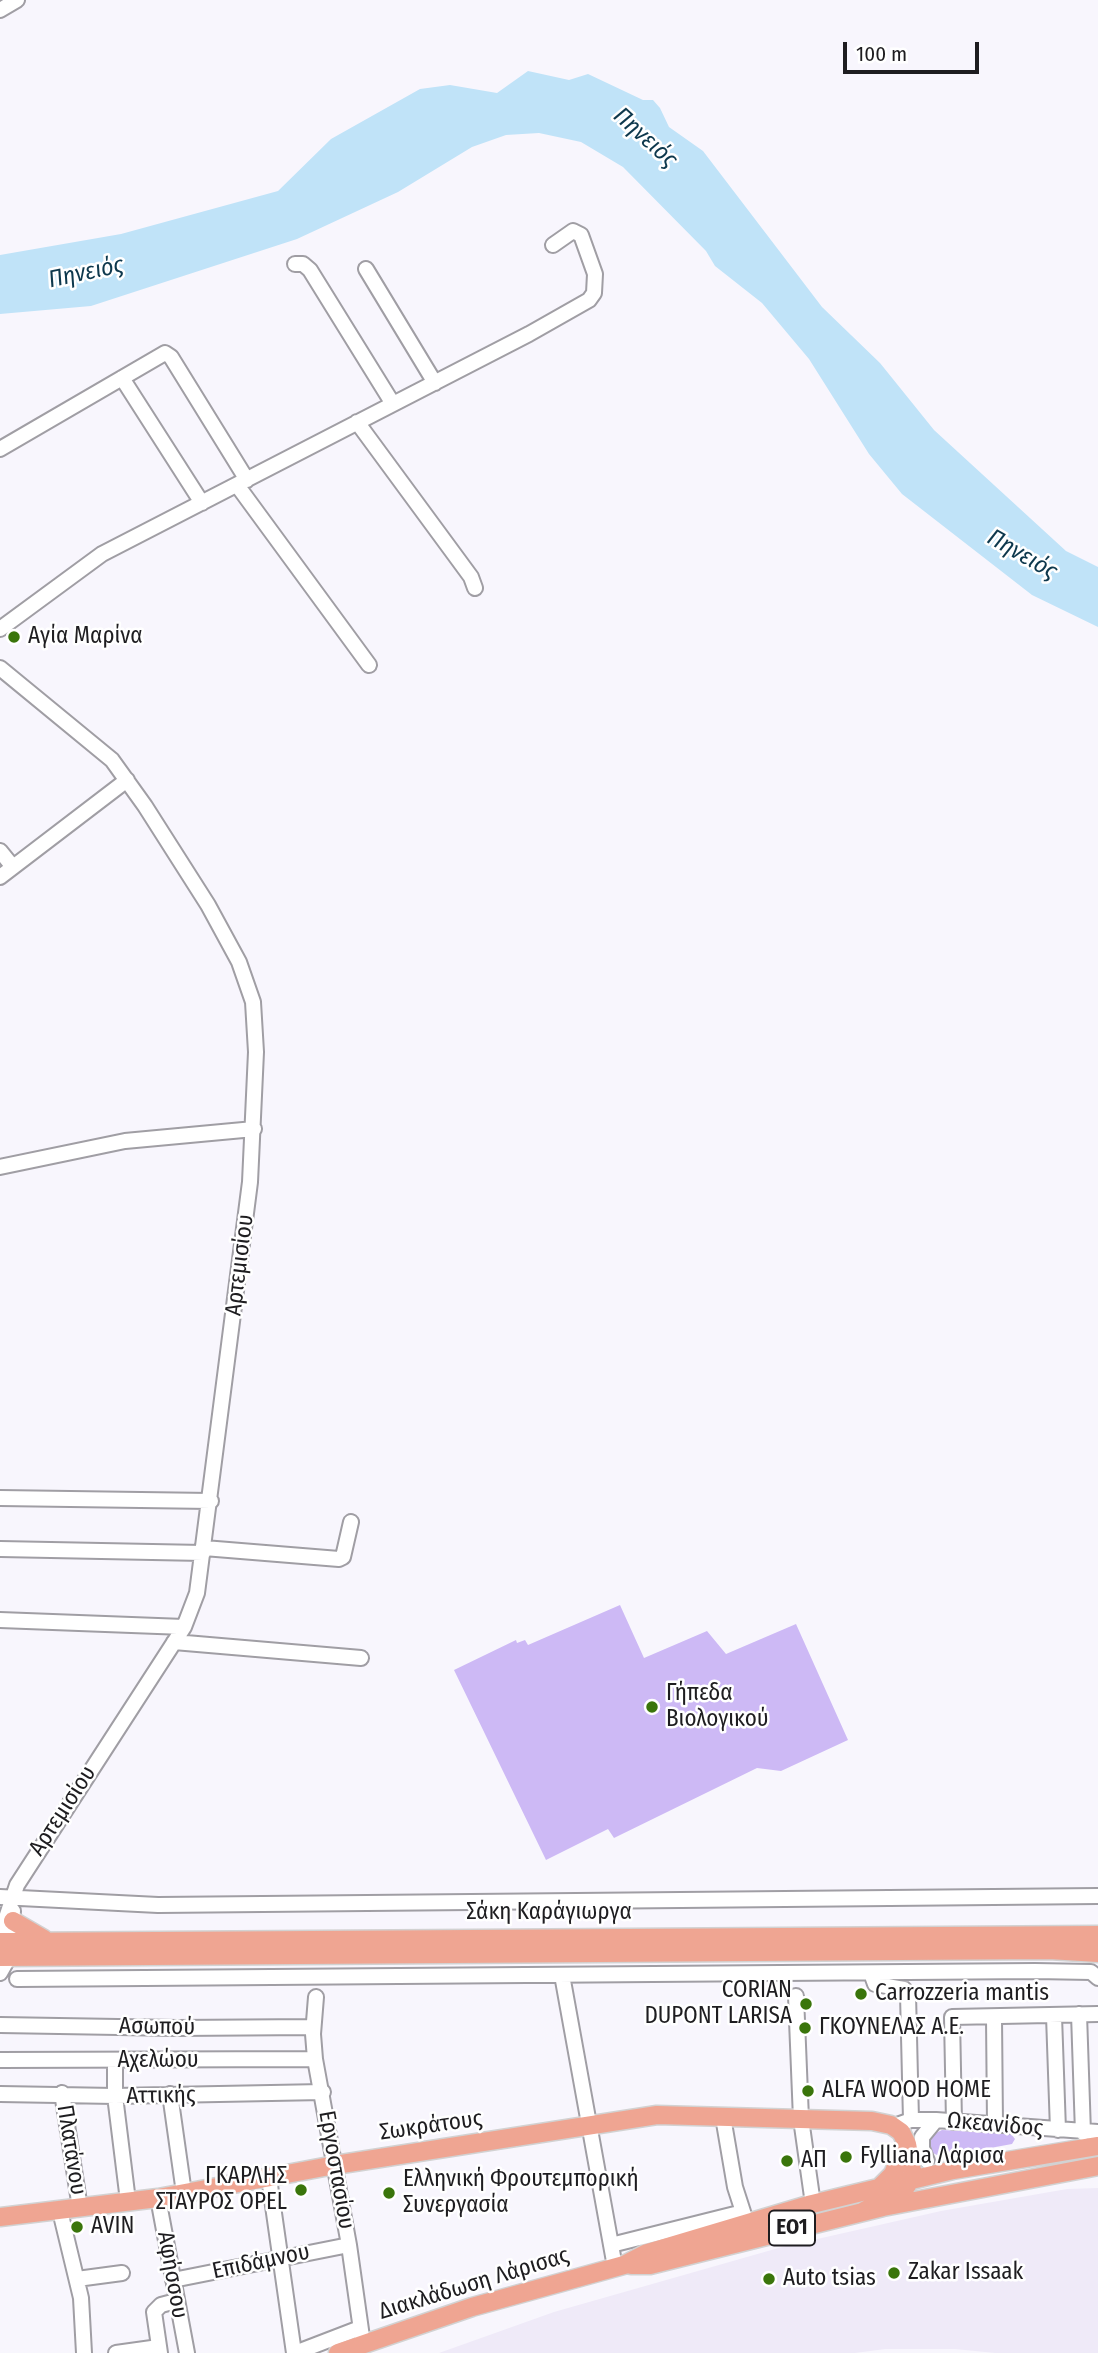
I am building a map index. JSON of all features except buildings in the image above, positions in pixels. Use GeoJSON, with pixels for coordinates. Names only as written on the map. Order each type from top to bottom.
{"type":"FeatureCollection","features":[{"type":"Feature","properties":{"kind":"main road"},"geometry":{"type":"LineString","coordinates":[[13,1921],[32,1934],[54,1943]]}},
{"type":"Feature","properties":{"kind":"main road","name":"Σάκη Καράγιωργα"},"geometry":{"type":"LineString","coordinates":[[3,1951],[54,1943],[1098,1935]]}},
{"type":"Feature","properties":{"kind":"main road","name":"Σάκη Καράγιωργα"},"geometry":{"type":"LineString","coordinates":[[3,1951],[1098,1952]]}},
{"type":"Feature","properties":{"kind":"main road","name":"Σωκράτους"},"geometry":{"type":"LineString","coordinates":[[0,2217],[184,2193],[335,2165],[657,2115],[872,2121],[903,2127]]}},
{"type":"Feature","properties":{"kind":"main road"},"geometry":{"type":"LineString","coordinates":[[872,2121],[891,2136],[911,2180],[925,2188],[960,2191]]}},
{"type":"Feature","properties":{"kind":"main road"},"geometry":{"type":"LineString","coordinates":[[903,2127],[927,2161],[953,2170]]}},
{"type":"Feature","properties":{"kind":"main road"},"geometry":{"type":"LineString","coordinates":[[864,2211],[901,2192],[911,2180],[913,2165],[903,2127]]}},
{"type":"Feature","properties":{"kind":"main road","name":"Διακλάδωση Λάρισας"},"geometry":{"type":"LineString","coordinates":[[338,2353],[361,2336],[620,2266],[647,2253],[745,2218],[953,2170],[1098,2146]]}},
{"type":"Feature","properties":{"kind":"main road"},"geometry":{"type":"LineString","coordinates":[[879,2188],[893,2174],[900,2156]]}},
{"type":"Feature","properties":{"kind":"main road","name":"Διακλάδωση Λάρισας"},"geometry":{"type":"LineString","coordinates":[[620,2266],[650,2265],[864,2211],[1098,2166]]}},
{"type":"Feature","properties":{"kind":"street"},"geometry":{"type":"LineString","coordinates":[[0,10],[18,0]]}},
{"type":"Feature","properties":{"kind":"street"},"geometry":{"type":"LineString","coordinates":[[0,629],[93,560],[589,300],[594,293],[595,274],[580,235],[573,231],[553,245]]}},
{"type":"Feature","properties":{"kind":"street"},"geometry":{"type":"LineString","coordinates":[[296,264],[303,264],[310,270],[393,404]]}},
{"type":"Feature","properties":{"kind":"street"},"geometry":{"type":"LineString","coordinates":[[366,269],[435,383]]}},
{"type":"Feature","properties":{"kind":"street"},"geometry":{"type":"LineString","coordinates":[[0,449],[165,354],[171,357],[242,482],[369,665]]}},
{"type":"Feature","properties":{"kind":"street"},"geometry":{"type":"LineString","coordinates":[[122,378],[202,503]]}},
{"type":"Feature","properties":{"kind":"street"},"geometry":{"type":"LineString","coordinates":[[357,422],[471,577],[474,588]]}},
{"type":"Feature","properties":{"kind":"street","name":"Αρτεμισίου"},"geometry":{"type":"LineString","coordinates":[[0,668],[90,740],[127,780],[208,905],[247,981],[254,1011],[256,1052],[254,1129],[211,1501],[197,1593],[184,1627],[6,1898],[3,1951]]}},
{"type":"Feature","properties":{"kind":"street"},"geometry":{"type":"LineString","coordinates":[[0,877],[127,780]]}},
{"type":"Feature","properties":{"kind":"street"},"geometry":{"type":"LineString","coordinates":[[0,851],[13,867]]}},
{"type":"Feature","properties":{"kind":"street"},"geometry":{"type":"LineString","coordinates":[[0,1167],[125,1141],[254,1129]]}},
{"type":"Feature","properties":{"kind":"street"},"geometry":{"type":"LineString","coordinates":[[0,1498],[211,1501]]}},
{"type":"Feature","properties":{"kind":"street"},"geometry":{"type":"LineString","coordinates":[[0,1549],[203,1551],[339,1559],[343,1557],[351,1522]]}},
{"type":"Feature","properties":{"kind":"street"},"geometry":{"type":"LineString","coordinates":[[0,1620],[184,1627]]}},
{"type":"Feature","properties":{"kind":"street"},"geometry":{"type":"LineString","coordinates":[[174,1642],[362,1658]]}},
{"type":"Feature","properties":{"kind":"street"},"geometry":{"type":"LineString","coordinates":[[3,1951],[13,1921],[6,1898],[158,1905],[1098,1896]]}},
{"type":"Feature","properties":{"kind":"street"},"geometry":{"type":"LineString","coordinates":[[17,1979],[1091,1972],[1098,1978]]}},
{"type":"Feature","properties":{"kind":"street"},"geometry":{"type":"LineString","coordinates":[[871,1973],[875,1983],[904,1989],[908,1994],[903,2127]]}},
{"type":"Feature","properties":{"kind":"street"},"geometry":{"type":"LineString","coordinates":[[562,1975],[611,2245],[620,2266]]}},
{"type":"Feature","properties":{"kind":"street"},"geometry":{"type":"LineString","coordinates":[[796,1996],[801,2119],[813,2204]]}},
{"type":"Feature","properties":{"kind":"street","name":"Εργοστασίου"},"geometry":{"type":"LineString","coordinates":[[316,1997],[313,2027],[315,2059],[349,2245],[361,2336]]}},
{"type":"Feature","properties":{"kind":"street"},"geometry":{"type":"LineString","coordinates":[[1079,2014],[1083,2133]]}},
{"type":"Feature","properties":{"kind":"street"},"geometry":{"type":"LineString","coordinates":[[954,2122],[952,2017],[1098,2014]]}},
{"type":"Feature","properties":{"kind":"street"},"geometry":{"type":"LineString","coordinates":[[1054,2016],[1058,2130]]}},
{"type":"Feature","properties":{"kind":"street"},"geometry":{"type":"LineString","coordinates":[[994,2018],[995,2124]]}},
{"type":"Feature","properties":{"kind":"street","name":"Ασωπού"},"geometry":{"type":"LineString","coordinates":[[0,2025],[313,2027]]}},
{"type":"Feature","properties":{"kind":"street","name":"Αχελώου"},"geometry":{"type":"LineString","coordinates":[[0,2060],[315,2059]]}},
{"type":"Feature","properties":{"kind":"street"},"geometry":{"type":"LineString","coordinates":[[115,2061],[115,2096],[128,2201]]}},
{"type":"Feature","properties":{"kind":"street","name":"Αττικής"},"geometry":{"type":"LineString","coordinates":[[0,2094],[115,2096],[323,2092]]}},
{"type":"Feature","properties":{"kind":"street","name":"Πλατάνου"},"geometry":{"type":"LineString","coordinates":[[62,2093],[80,2208]]}},
{"type":"Feature","properties":{"kind":"street"},"geometry":{"type":"LineString","coordinates":[[170,2094],[184,2193]]}},
{"type":"Feature","properties":{"kind":"street"},"geometry":{"type":"LineString","coordinates":[[611,2245],[745,2218],[735,2187],[723,2118]]}},
{"type":"Feature","properties":{"kind":"street"},"geometry":{"type":"LineString","coordinates":[[927,2161],[922,2148],[922,2137],[936,2120]]}},
{"type":"Feature","properties":{"kind":"street","name":"Ωκεανίδος"},"geometry":{"type":"LineString","coordinates":[[903,2127],[936,2120],[1083,2133],[1098,2132]]}},
{"type":"Feature","properties":{"kind":"street"},"geometry":{"type":"LineString","coordinates":[[269,2178],[294,2353],[361,2336]]}},
{"type":"Feature","properties":{"kind":"street","name":"Αφήσσου"},"geometry":{"type":"LineString","coordinates":[[158,2197],[187,2353]]}},
{"type":"Feature","properties":{"kind":"street","name":"Πλατάνου"},"geometry":{"type":"LineString","coordinates":[[60,2211],[77,2279],[84,2353]]}},
{"type":"Feature","properties":{"kind":"street","name":"Επιδάμνου"},"geometry":{"type":"LineString","coordinates":[[173,2280],[349,2245]]}},
{"type":"Feature","properties":{"kind":"street"},"geometry":{"type":"LineString","coordinates":[[77,2279],[122,2273]]}},
{"type":"Feature","properties":{"kind":"street"},"geometry":{"type":"LineString","coordinates":[[117,2353],[159,2350],[154,2312],[161,2305],[176,2301]]}},
{"type":"Feature","properties":{"kind":"shaded area","name":"Γήπεδα Βιολογικού"},"geometry":{"type":"Polygon","coordinates":[[[620,1605],[644,1658],[707,1631],[726,1654],[796,1624],[848,1740],[781,1771],[757,1768],[614,1838],[608,1829],[546,1860],[454,1670],[516,1640],[517,1643],[525,1640],[528,1645],[620,1605]]]}},
{"type":"Feature","properties":{"kind":"shaded area"},"geometry":{"type":"Polygon","coordinates":[[[942,2130],[1011,2134],[1015,2139],[1012,2144],[941,2157],[933,2153],[929,2141],[932,2135],[942,2130]]]}},
{"type":"Feature","properties":{"kind":"shaded area"},"geometry":{"type":"Polygon","coordinates":[[[1098,2188],[1098,2353],[885,2349],[855,2353],[439,2353],[554,2312],[782,2247],[941,2211],[1067,2189],[1098,2188]]]}},
{"type":"Feature","properties":{"kind":"water","name":"Πηνειός"},"geometry":{"type":"Polygon","coordinates":[[[528,71],[569,80],[588,74],[643,100],[653,100],[669,127],[703,151],[822,307],[880,363],[934,430],[1066,551],[1098,567],[1098,627],[1032,595],[902,494],[869,454],[809,359],[762,303],[715,266],[706,251],[623,167],[581,142],[539,133],[506,135],[472,147],[398,192],[297,239],[91,306],[0,314],[0,255],[121,234],[278,191],[331,139],[420,89],[450,85],[497,93],[528,71]]]}},
{"type":"Feature","properties":{"kind":"place","name":"Αγία Μαρίνα"},"geometry":{"type":"Point","coordinates":[14,637]}},
{"type":"Feature","properties":{"kind":"place","name":"Γήπεδα Βιολογικού"},"geometry":{"type":"Point","coordinates":[652,1707]}},
{"type":"Feature","properties":{"kind":"place","name":"Carrozzeria mantis"},"geometry":{"type":"Point","coordinates":[861,1994]}},
{"type":"Feature","properties":{"kind":"place","name":"CORIAN DUPONT LARISA"},"geometry":{"type":"Point","coordinates":[806,2004]}},
{"type":"Feature","properties":{"kind":"place","name":"ΓΚΟΥΝΕΛΑΣ Α.Ε."},"geometry":{"type":"Point","coordinates":[805,2028]}},
{"type":"Feature","properties":{"kind":"place","name":"ALFA WOOD HOME"},"geometry":{"type":"Point","coordinates":[808,2091]}},
{"type":"Feature","properties":{"kind":"place","name":"Fylliana Λάρισα"},"geometry":{"type":"Point","coordinates":[846,2157]}},
{"type":"Feature","properties":{"kind":"place","name":"ΑΠ"},"geometry":{"type":"Point","coordinates":[787,2161]}},
{"type":"Feature","properties":{"kind":"place","name":"ΓΚΑΡΛΗΣ ΣΤΑΥΡΟΣ OPEL"},"geometry":{"type":"Point","coordinates":[301,2190]}},
{"type":"Feature","properties":{"kind":"place","name":"Ελληνική Φρουτεμπορική Συνεργασία"},"geometry":{"type":"Point","coordinates":[389,2193]}},
{"type":"Feature","properties":{"kind":"place","name":"AVIN"},"geometry":{"type":"Point","coordinates":[77,2227]}},
{"type":"Feature","properties":{"kind":"place","name":"Zakar Issaak"},"geometry":{"type":"Point","coordinates":[894,2273]}},
{"type":"Feature","properties":{"kind":"place","name":"Auto tsias"},"geometry":{"type":"Point","coordinates":[769,2279]}}]}
